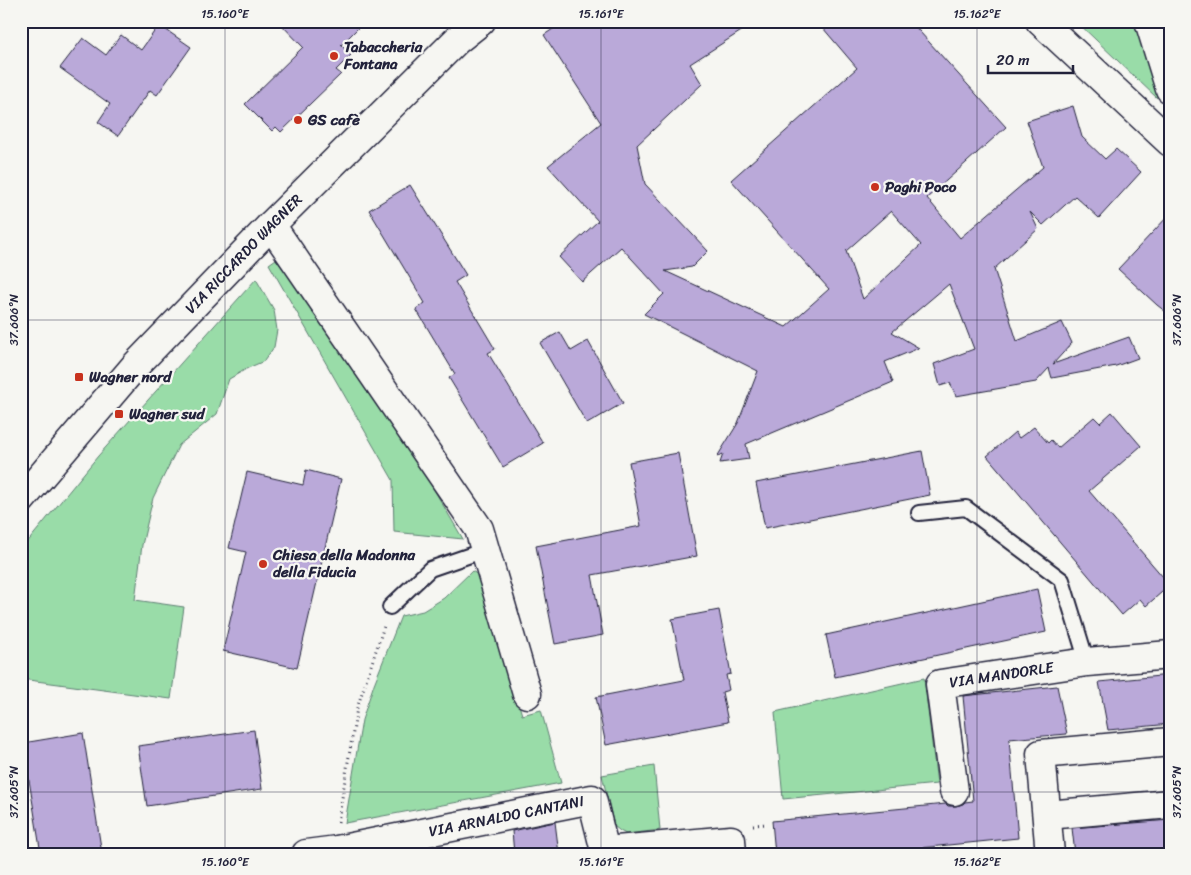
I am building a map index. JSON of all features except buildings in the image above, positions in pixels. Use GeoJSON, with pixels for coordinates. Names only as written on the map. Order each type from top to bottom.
{"type":"FeatureCollection","features":[{"type":"Feature","properties":{"kind":"street","name":"VIA RICCARDO WAGNER"},"geometry":{"type":"LineString","coordinates":[[21,500],[135,366],[271,225],[457,40],[481,21]]}},
{"type":"Feature","properties":{"kind":"street"},"geometry":{"type":"LineString","coordinates":[[1040,21],[1170,142]]}},
{"type":"Feature","properties":{"kind":"street"},"geometry":{"type":"LineString","coordinates":[[1149,21],[1170,89]]}},
{"type":"Feature","properties":{"kind":"street"},"geometry":{"type":"LineString","coordinates":[[271,225],[479,529],[527,694]]}},
{"type":"Feature","properties":{"kind":"street","name":"VIA MANDORLE"},"geometry":{"type":"LineString","coordinates":[[954,790],[940,684],[1087,662],[1170,655]]}},
{"type":"Feature","properties":{"kind":"street"},"geometry":{"type":"LineString","coordinates":[[1050,854],[1041,754],[1170,742]]}},
{"type":"Feature","properties":{"kind":"street","name":"VIA ARNALDO CANTANI"},"geometry":{"type":"LineString","coordinates":[[338,852],[592,798],[606,852]]}},
{"type":"Feature","properties":{"kind":"street"},"geometry":{"type":"LineString","coordinates":[[1047,815],[1170,804]]}},
{"type":"Feature","properties":{"kind":"street"},"geometry":{"type":"LineString","coordinates":[[606,852],[731,840],[732,854]]}},
{"type":"Feature","properties":{"kind":"street"},"geometry":{"type":"LineString","coordinates":[[306,854],[338,852]]}},
{"type":"Feature","properties":{"kind":"lane"},"geometry":{"type":"LineString","coordinates":[[919,513],[966,508],[1062,580],[1087,662]]}},
{"type":"Feature","properties":{"kind":"lane"},"geometry":{"type":"LineString","coordinates":[[390,607],[430,569],[485,550]]}},
{"type":"Feature","properties":{"kind":"path"},"geometry":{"type":"LineString","coordinates":[[339,811],[357,708],[390,607]]}},
{"type":"Feature","properties":{"kind":"path"},"geometry":{"type":"LineString","coordinates":[[752,826],[768,824]]}},
{"type":"Feature","properties":{"kind":"green space"},"geometry":{"type":"Polygon","coordinates":[[[1076,21],[1138,21],[1157,78],[1157,98],[1076,21]]]}},
{"type":"Feature","properties":{"kind":"green space"},"geometry":{"type":"Polygon","coordinates":[[[276,259],[390,415],[463,539],[394,532],[393,480],[269,264],[276,259]]]}},
{"type":"Feature","properties":{"kind":"green space"},"geometry":{"type":"Polygon","coordinates":[[[256,279],[274,310],[277,330],[274,347],[264,361],[229,379],[217,414],[179,445],[153,498],[142,545],[135,600],[184,607],[171,699],[21,679],[21,550],[98,456],[256,279]]]}},
{"type":"Feature","properties":{"kind":"green space"},"geometry":{"type":"Polygon","coordinates":[[[472,571],[481,577],[522,715],[541,710],[561,783],[345,823],[362,720],[401,616],[423,611],[444,598],[472,571]]]}},
{"type":"Feature","properties":{"kind":"green space"},"geometry":{"type":"Polygon","coordinates":[[[924,678],[937,784],[783,799],[775,712],[924,678]]]}},
{"type":"Feature","properties":{"kind":"green space"},"geometry":{"type":"Polygon","coordinates":[[[654,766],[660,830],[626,834],[614,826],[602,775],[654,766]]]}},
{"type":"Feature","properties":{"kind":"place","name":"Tabaccheria Fontana"},"geometry":{"type":"Point","coordinates":[334,56]}},
{"type":"Feature","properties":{"kind":"place","name":"GS cafè"},"geometry":{"type":"Point","coordinates":[298,120]}},
{"type":"Feature","properties":{"kind":"place","name":"Paghi Poco"},"geometry":{"type":"Point","coordinates":[875,187]}},
{"type":"Feature","properties":{"kind":"place","name":"Wagner nord"},"geometry":{"type":"Point","coordinates":[79,377]}},
{"type":"Feature","properties":{"kind":"place","name":"Wagner sud"},"geometry":{"type":"Point","coordinates":[119,414]}},
{"type":"Feature","properties":{"kind":"place","name":"Chiesa della Madonna della Fiducia"},"geometry":{"type":"Point","coordinates":[263,564]}}]}
